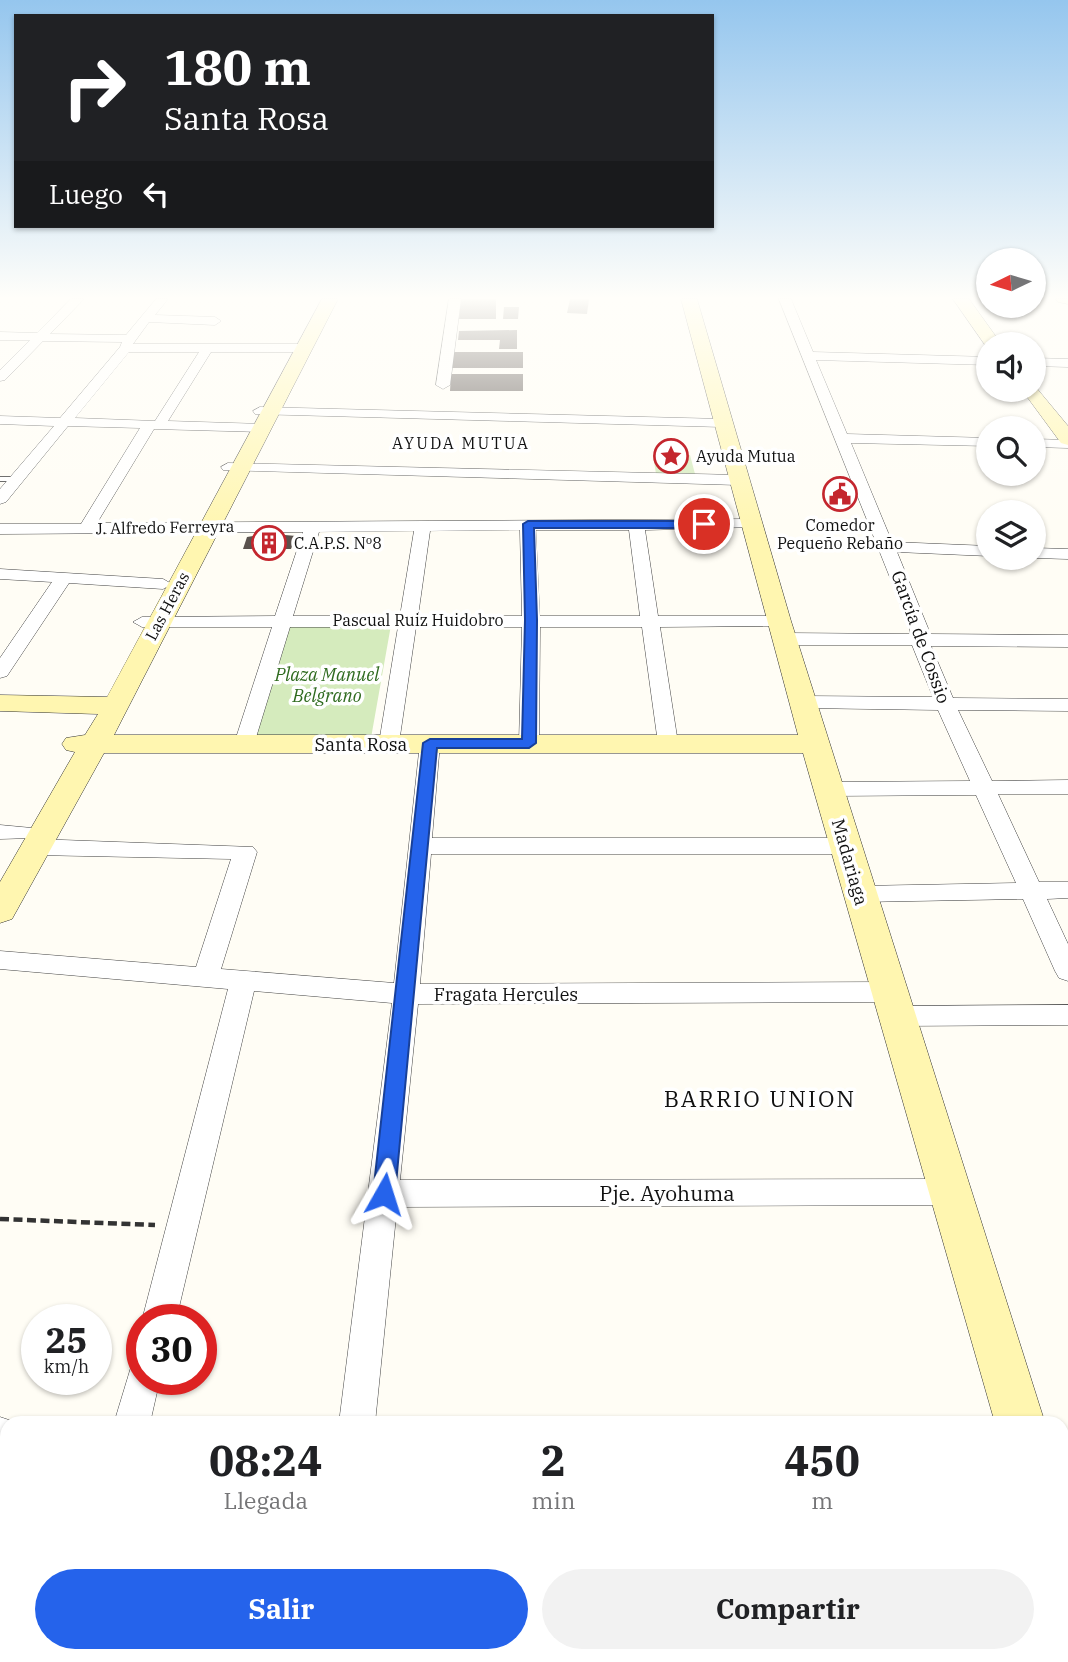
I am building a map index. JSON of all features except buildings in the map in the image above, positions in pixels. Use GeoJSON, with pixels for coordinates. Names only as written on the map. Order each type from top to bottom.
{"type":"FeatureCollection","features":[{"type":"Feature","properties":{"kind":"street"},"geometry":{"type":"LineString","coordinates":[[0,499],[101,377]]}},
{"type":"Feature","properties":{"kind":"street"},"geometry":{"type":"LineString","coordinates":[[86,528],[183,377]]}},
{"type":"Feature","properties":{"kind":"street","name":"Las Heras"},"geometry":{"type":"LineString","coordinates":[[0,877],[20,837],[97,723],[283,377]]}},
{"type":"Feature","properties":{"kind":"street"},"geometry":{"type":"LineString","coordinates":[[443,385],[444,377]]}},
{"type":"Feature","properties":{"kind":"street","name":"Madariaga"},"geometry":{"type":"LineString","coordinates":[[710,377],[781,630],[1018,1416]]}},
{"type":"Feature","properties":{"kind":"street","name":"García de Cossio"},"geometry":{"type":"LineString","coordinates":[[815,377],[887,547],[945,703],[1068,971]]}},
{"type":"Feature","properties":{"kind":"street"},"geometry":{"type":"LineString","coordinates":[[1040,402],[1068,439]]}},
{"type":"Feature","properties":{"kind":"street"},"geometry":{"type":"LineString","coordinates":[[0,421],[154,425],[261,419],[722,423]]}},
{"type":"Feature","properties":{"kind":"street"},"geometry":{"type":"LineString","coordinates":[[840,438],[976,442]]}},
{"type":"Feature","properties":{"kind":"street"},"geometry":{"type":"LineString","coordinates":[[1046,443],[1068,444]]}},
{"type":"Feature","properties":{"kind":"street"},"geometry":{"type":"LineString","coordinates":[[234,467],[738,480]]}},
{"type":"Feature","properties":{"kind":"street"},"geometry":{"type":"LineString","coordinates":[[528,524],[531,620],[529,743]]}},
{"type":"Feature","properties":{"kind":"street"},"geometry":{"type":"LineString","coordinates":[[636,524],[668,743]]}},
{"type":"Feature","properties":{"kind":"street","name":"J. Alfredo Ferreyra"},"geometry":{"type":"LineString","coordinates":[[0,529],[750,524]]}},
{"type":"Feature","properties":{"kind":"street"},"geometry":{"type":"LineString","coordinates":[[389,743],[423,525]]}},
{"type":"Feature","properties":{"kind":"street"},"geometry":{"type":"LineString","coordinates":[[244,744],[313,526]]}},
{"type":"Feature","properties":{"kind":"street","name":"Las Heras"},"geometry":{"type":"LineString","coordinates":[[150,622],[163,584],[202,527]]}},
{"type":"Feature","properties":{"kind":"street"},"geometry":{"type":"LineString","coordinates":[[887,547],[976,550]]}},
{"type":"Feature","properties":{"kind":"street"},"geometry":{"type":"LineString","coordinates":[[1046,553],[1068,554]]}},
{"type":"Feature","properties":{"kind":"street"},"geometry":{"type":"LineString","coordinates":[[0,574],[163,584]]}},
{"type":"Feature","properties":{"kind":"street"},"geometry":{"type":"LineString","coordinates":[[0,672],[64,578]]}},
{"type":"Feature","properties":{"kind":"street","name":"Pascual Ruiz Huidobro"},"geometry":{"type":"LineString","coordinates":[[150,622],[651,620],[919,639],[1068,641]]}},
{"type":"Feature","properties":{"kind":"street"},"geometry":{"type":"LineString","coordinates":[[803,702],[1068,705]]}},
{"type":"Feature","properties":{"kind":"street"},"geometry":{"type":"LineString","coordinates":[[0,704],[97,723]]}},
{"type":"Feature","properties":{"kind":"street"},"geometry":{"type":"LineString","coordinates":[[0,715],[97,723]]}},
{"type":"Feature","properties":{"kind":"street","name":"Santa Rosa"},"geometry":{"type":"LineString","coordinates":[[97,723],[244,744],[815,744]]}},
{"type":"Feature","properties":{"kind":"street"},"geometry":{"type":"LineString","coordinates":[[358,1416],[407,994],[430,743]]}},
{"type":"Feature","properties":{"kind":"street"},"geometry":{"type":"LineString","coordinates":[[829,789],[1068,787]]}},
{"type":"Feature","properties":{"kind":"street","name":"Las Heras"},"geometry":{"type":"LineString","coordinates":[[0,911],[20,837]]}},
{"type":"Feature","properties":{"kind":"street"},"geometry":{"type":"LineString","coordinates":[[20,837],[245,852],[205,979]]}},
{"type":"Feature","properties":{"kind":"street"},"geometry":{"type":"LineString","coordinates":[[419,846],[846,846]]}},
{"type":"Feature","properties":{"kind":"street"},"geometry":{"type":"LineString","coordinates":[[860,894],[1068,890]]}},
{"type":"Feature","properties":{"kind":"street","name":"Fragata Hercules"},"geometry":{"type":"LineString","coordinates":[[0,960],[407,994],[892,1004],[1068,1016]]}},
{"type":"Feature","properties":{"kind":"street"},"geometry":{"type":"LineString","coordinates":[[163,1304],[243,981]]}},
{"type":"Feature","properties":{"kind":"street","name":"Pje. Ayohuma"},"geometry":{"type":"LineString","coordinates":[[384,1194],[949,1192]]}},
{"type":"Feature","properties":{"kind":"street"},"geometry":{"type":"LineString","coordinates":[[134,1416],[139,1395]]}},
{"type":"Feature","properties":{"kind":"lane"},"geometry":{"type":"LineString","coordinates":[[0,479],[17,479]]}},
{"type":"Feature","properties":{"kind":"path"},"geometry":{"type":"LineString","coordinates":[[0,1219],[183,1227]]}},
{"type":"Feature","properties":{"kind":"green space"},"geometry":{"type":"Polygon","coordinates":[[[653,455],[690,455],[695,474],[656,474],[653,455]]]}},
{"type":"Feature","properties":{"kind":"green space","name":"Plaza Manuel Belgrano"},"geometry":{"type":"Polygon","coordinates":[[[289,623],[391,625],[371,738],[254,737],[289,623]]]}},
{"type":"Feature","properties":{"kind":"place","name":"Ayuda Mutua"},"geometry":{"type":"Point","coordinates":[671,456]}},
{"type":"Feature","properties":{"kind":"place","name":"Comedor Pequeño Rebaño"},"geometry":{"type":"Point","coordinates":[840,494]}},
{"type":"Feature","properties":{"kind":"place","name":"C.A.P.S. Nº8"},"geometry":{"type":"Point","coordinates":[269,543]}},
{"type":"Feature","properties":{"kind":"district","name":"AYUDA MUTUA"},"geometry":{"type":"Point","coordinates":[461,443]}},
{"type":"Feature","properties":{"kind":"district","name":"BARRIO UNION"},"geometry":{"type":"Point","coordinates":[760,1098]}},
{"type":"Feature","properties":{"kind":"route"},"geometry":{"type":"LineString","coordinates":[[384,1194],[407,994],[430,743],[529,743],[531,620],[528,524],[704,524]]}}]}
